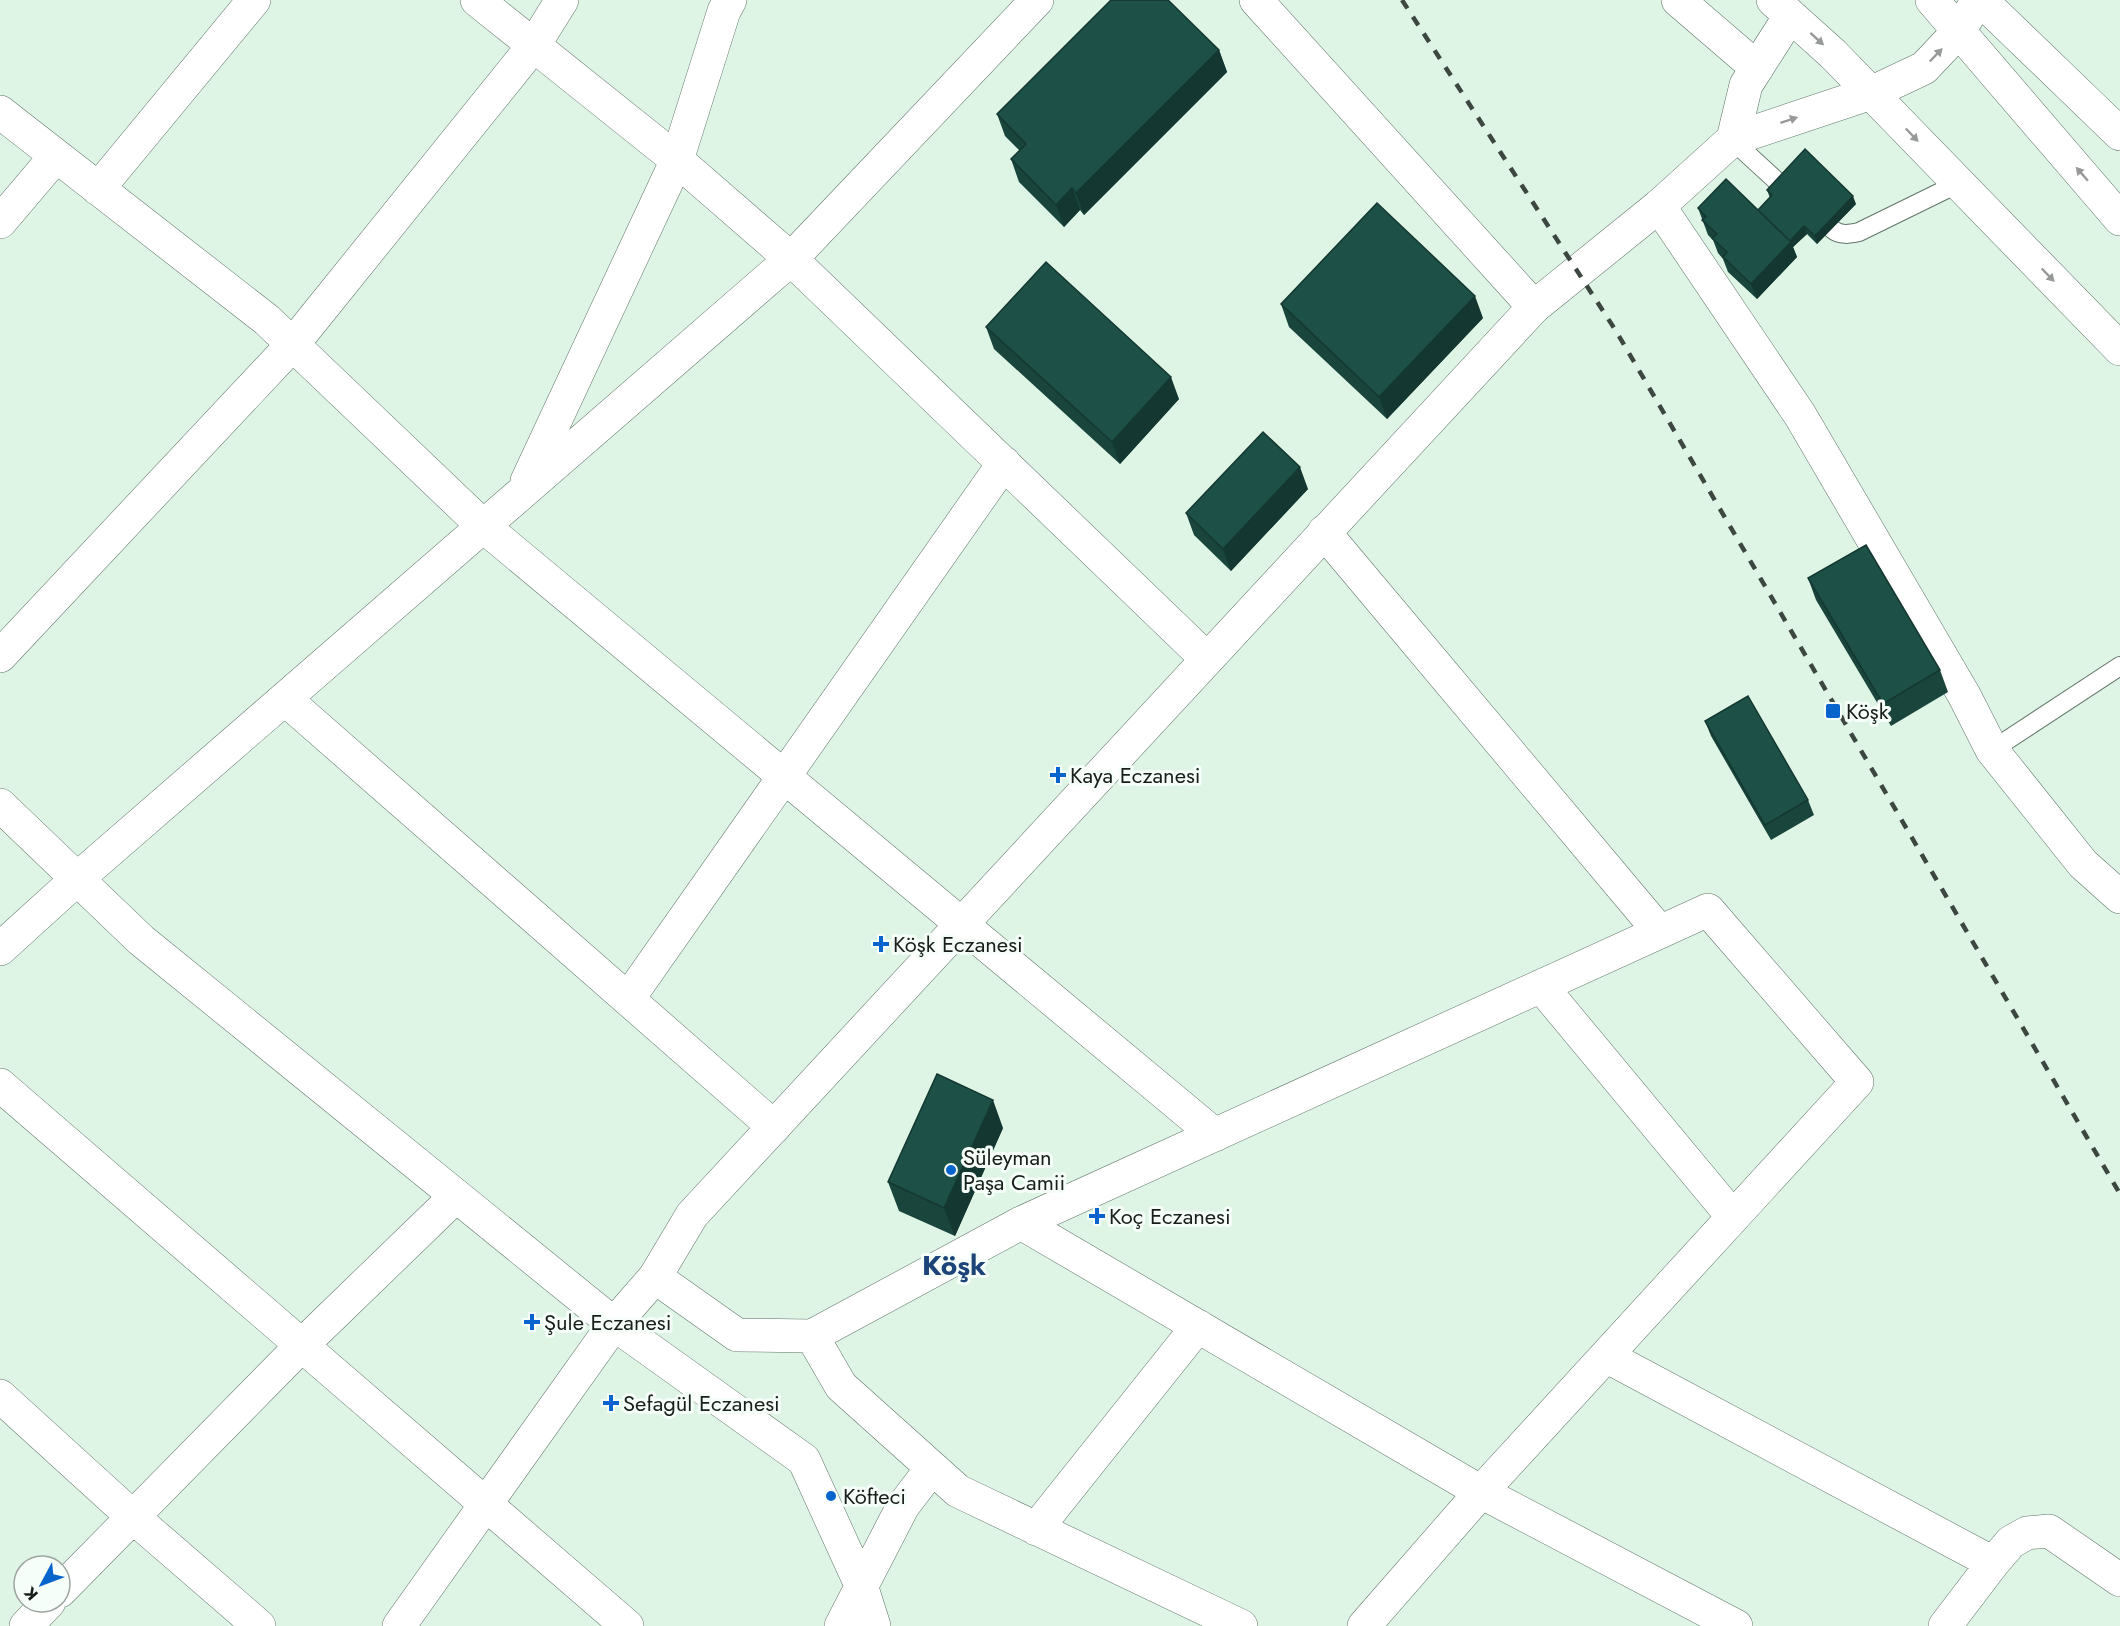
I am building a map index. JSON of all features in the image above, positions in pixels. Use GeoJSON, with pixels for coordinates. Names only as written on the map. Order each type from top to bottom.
{"type":"FeatureCollection","features":[{"type":"Feature","properties":{"kind":"main road"},"geometry":{"type":"LineString","coordinates":[[98,189],[254,0]]}},
{"type":"Feature","properties":{"kind":"main road"},"geometry":{"type":"LineString","coordinates":[[477,0],[677,160],[791,259],[1207,659]]}},
{"type":"Feature","properties":{"kind":"main road"},"geometry":{"type":"LineString","coordinates":[[0,656],[293,344],[534,45],[562,0]]}},
{"type":"Feature","properties":{"kind":"main road"},"geometry":{"type":"LineString","coordinates":[[521,493],[677,160],[724,11],[730,0]]}},
{"type":"Feature","properties":{"kind":"main road"},"geometry":{"type":"LineString","coordinates":[[0,949],[77,879],[791,259],[1037,0]]}},
{"type":"Feature","properties":{"kind":"main road"},"geometry":{"type":"LineString","coordinates":[[1256,0],[1534,307]]}},
{"type":"Feature","properties":{"kind":"main road"},"geometry":{"type":"LineString","coordinates":[[1678,0],[1757,68]]}},
{"type":"Feature","properties":{"kind":"main road"},"geometry":{"type":"LineString","coordinates":[[1932,0],[2120,219]]}},
{"type":"Feature","properties":{"kind":"main road"},"geometry":{"type":"LineString","coordinates":[[399,1626],[614,1324],[655,1277],[692,1215],[1534,307],[1659,206],[1733,140],[1871,93],[1924,68],[1959,31],[1979,0],[2120,134]]}},
{"type":"Feature","properties":{"kind":"main road"},"geometry":{"type":"LineString","coordinates":[[1733,140],[1746,85],[1757,68],[1787,5],[2120,349]]}},
{"type":"Feature","properties":{"kind":"main road"},"geometry":{"type":"LineString","coordinates":[[0,112],[267,320],[483,526],[1215,1135]]}},
{"type":"Feature","properties":{"kind":"main road"},"geometry":{"type":"LineString","coordinates":[[0,222],[56,156]]}},
{"type":"Feature","properties":{"kind":"main road"},"geometry":{"type":"LineString","coordinates":[[1659,206],[1800,415],[1964,695],[1992,750],[2083,864],[2120,897]]}},
{"type":"Feature","properties":{"kind":"main road"},"geometry":{"type":"LineString","coordinates":[[628,999],[1004,463]]}},
{"type":"Feature","properties":{"kind":"main road"},"geometry":{"type":"LineString","coordinates":[[1324,532],[1660,932]]}},
{"type":"Feature","properties":{"kind":"main road"},"geometry":{"type":"LineString","coordinates":[[285,699],[774,1127]]}},
{"type":"Feature","properties":{"kind":"main road"},"geometry":{"type":"LineString","coordinates":[[0,805],[141,940],[614,1324],[804,1460],[861,1585],[874,1626]]}},
{"type":"Feature","properties":{"kind":"main road"},"geometry":{"type":"LineString","coordinates":[[655,1277],[737,1335],[812,1336],[1021,1223],[1707,910],[1857,1082],[1481,1492],[1364,1626]]}},
{"type":"Feature","properties":{"kind":"main road"},"geometry":{"type":"LineString","coordinates":[[1541,986],[1733,1217]]}},
{"type":"Feature","properties":{"kind":"main road"},"geometry":{"type":"LineString","coordinates":[[0,1085],[627,1626]]}},
{"type":"Feature","properties":{"kind":"main road"},"geometry":{"type":"LineString","coordinates":[[72,1579],[301,1346],[456,1196]]}},
{"type":"Feature","properties":{"kind":"main road"},"geometry":{"type":"LineString","coordinates":[[1021,1223],[1481,1492],[1736,1626]]}},
{"type":"Feature","properties":{"kind":"main road"},"geometry":{"type":"LineString","coordinates":[[1036,1529],[1197,1326]]}},
{"type":"Feature","properties":{"kind":"main road"},"geometry":{"type":"LineString","coordinates":[[812,1336],[841,1386],[958,1491],[1241,1626]]}},
{"type":"Feature","properties":{"kind":"main road"},"geometry":{"type":"LineString","coordinates":[[1606,1356],[1993,1563]]}},
{"type":"Feature","properties":{"kind":"main road"},"geometry":{"type":"LineString","coordinates":[[0,1396],[259,1626]]}},
{"type":"Feature","properties":{"kind":"main road"},"geometry":{"type":"LineString","coordinates":[[841,1626],[903,1506],[932,1468]]}},
{"type":"Feature","properties":{"kind":"main road"},"geometry":{"type":"LineString","coordinates":[[1945,1626],[2011,1542],[2027,1533],[2049,1531],[2120,1580]]}},
{"type":"Feature","properties":{"kind":"main road"},"geometry":{"type":"LineString","coordinates":[[26,1626],[38,1614]]}},
{"type":"Feature","properties":{"kind":"lane"},"geometry":{"type":"LineString","coordinates":[[1733,140],[1781,184]]}},
{"type":"Feature","properties":{"kind":"lane"},"geometry":{"type":"LineString","coordinates":[[1832,229],[1835,232],[1846,234],[1859,232],[1959,183]]}},
{"type":"Feature","properties":{"kind":"lane"},"geometry":{"type":"LineString","coordinates":[[1992,750],[2120,666]]}},
{"type":"Feature","properties":{"kind":"building"},"geometry":{"type":"Polygon","coordinates":[[[1111,0],[1168,0],[1219,50],[1076,193],[1072,188],[1056,205],[1011,159],[1026,144],[997,114],[1111,0]]]}},
{"type":"Feature","properties":{"kind":"building"},"geometry":{"type":"Polygon","coordinates":[[[1805,149],[1853,196],[1815,236],[1804,226],[1790,241],[1758,210],[1772,195],[1767,190],[1805,149]]]}},
{"type":"Feature","properties":{"kind":"building"},"geometry":{"type":"Polygon","coordinates":[[[1726,179],[1791,242],[1751,284],[1723,257],[1727,252],[1712,238],[1717,234],[1702,220],[1706,217],[1698,208],[1726,179]]]}},
{"type":"Feature","properties":{"kind":"building"},"geometry":{"type":"Polygon","coordinates":[[[1377,203],[1475,296],[1379,397],[1281,304],[1377,203]]]}},
{"type":"Feature","properties":{"kind":"building"},"geometry":{"type":"Polygon","coordinates":[[[1046,262],[1171,377],[1112,442],[986,327],[1046,262]]]}},
{"type":"Feature","properties":{"kind":"building"},"geometry":{"type":"Polygon","coordinates":[[[1263,432],[1300,467],[1223,549],[1186,513],[1263,432]]]}},
{"type":"Feature","properties":{"kind":"building"},"geometry":{"type":"Polygon","coordinates":[[[1866,545],[1940,670],[1883,704],[1808,578],[1866,545]]]}},
{"type":"Feature","properties":{"kind":"building"},"geometry":{"type":"Polygon","coordinates":[[[1748,696],[1808,800],[1765,825],[1705,721],[1748,696]]]}},
{"type":"Feature","properties":{"kind":"building"},"geometry":{"type":"Polygon","coordinates":[[[937,1074],[993,1100],[944,1208],[888,1182],[937,1074]]]}},
{"type":"Feature","properties":{"kind":"railway"},"geometry":{"type":"LineString","coordinates":[[1402,0],[1616,331],[2120,1194]]}},
{"type":"Feature","properties":{"kind":"place","name":"Köşk"},"geometry":{"type":"Point","coordinates":[1833,711]}},
{"type":"Feature","properties":{"kind":"place","name":"Kaya Eczanesi"},"geometry":{"type":"Point","coordinates":[1058,775]}},
{"type":"Feature","properties":{"kind":"place","name":"Köşk Eczanesi"},"geometry":{"type":"Point","coordinates":[881,944]}},
{"type":"Feature","properties":{"kind":"place","name":"Süleyman Paşa Camii"},"geometry":{"type":"Point","coordinates":[951,1170]}},
{"type":"Feature","properties":{"kind":"place","name":"Koç Eczanesi"},"geometry":{"type":"Point","coordinates":[1097,1216]}},
{"type":"Feature","properties":{"kind":"place","name":"Şule Eczanesi"},"geometry":{"type":"Point","coordinates":[532,1322]}},
{"type":"Feature","properties":{"kind":"place","name":"Sefagül Eczanesi"},"geometry":{"type":"Point","coordinates":[611,1403]}},
{"type":"Feature","properties":{"kind":"place","name":"Köfteci"},"geometry":{"type":"Point","coordinates":[831,1496]}},
{"type":"Feature","properties":{"kind":"district","name":"Köşk"},"geometry":{"type":"Point","coordinates":[954,1265]}}]}
